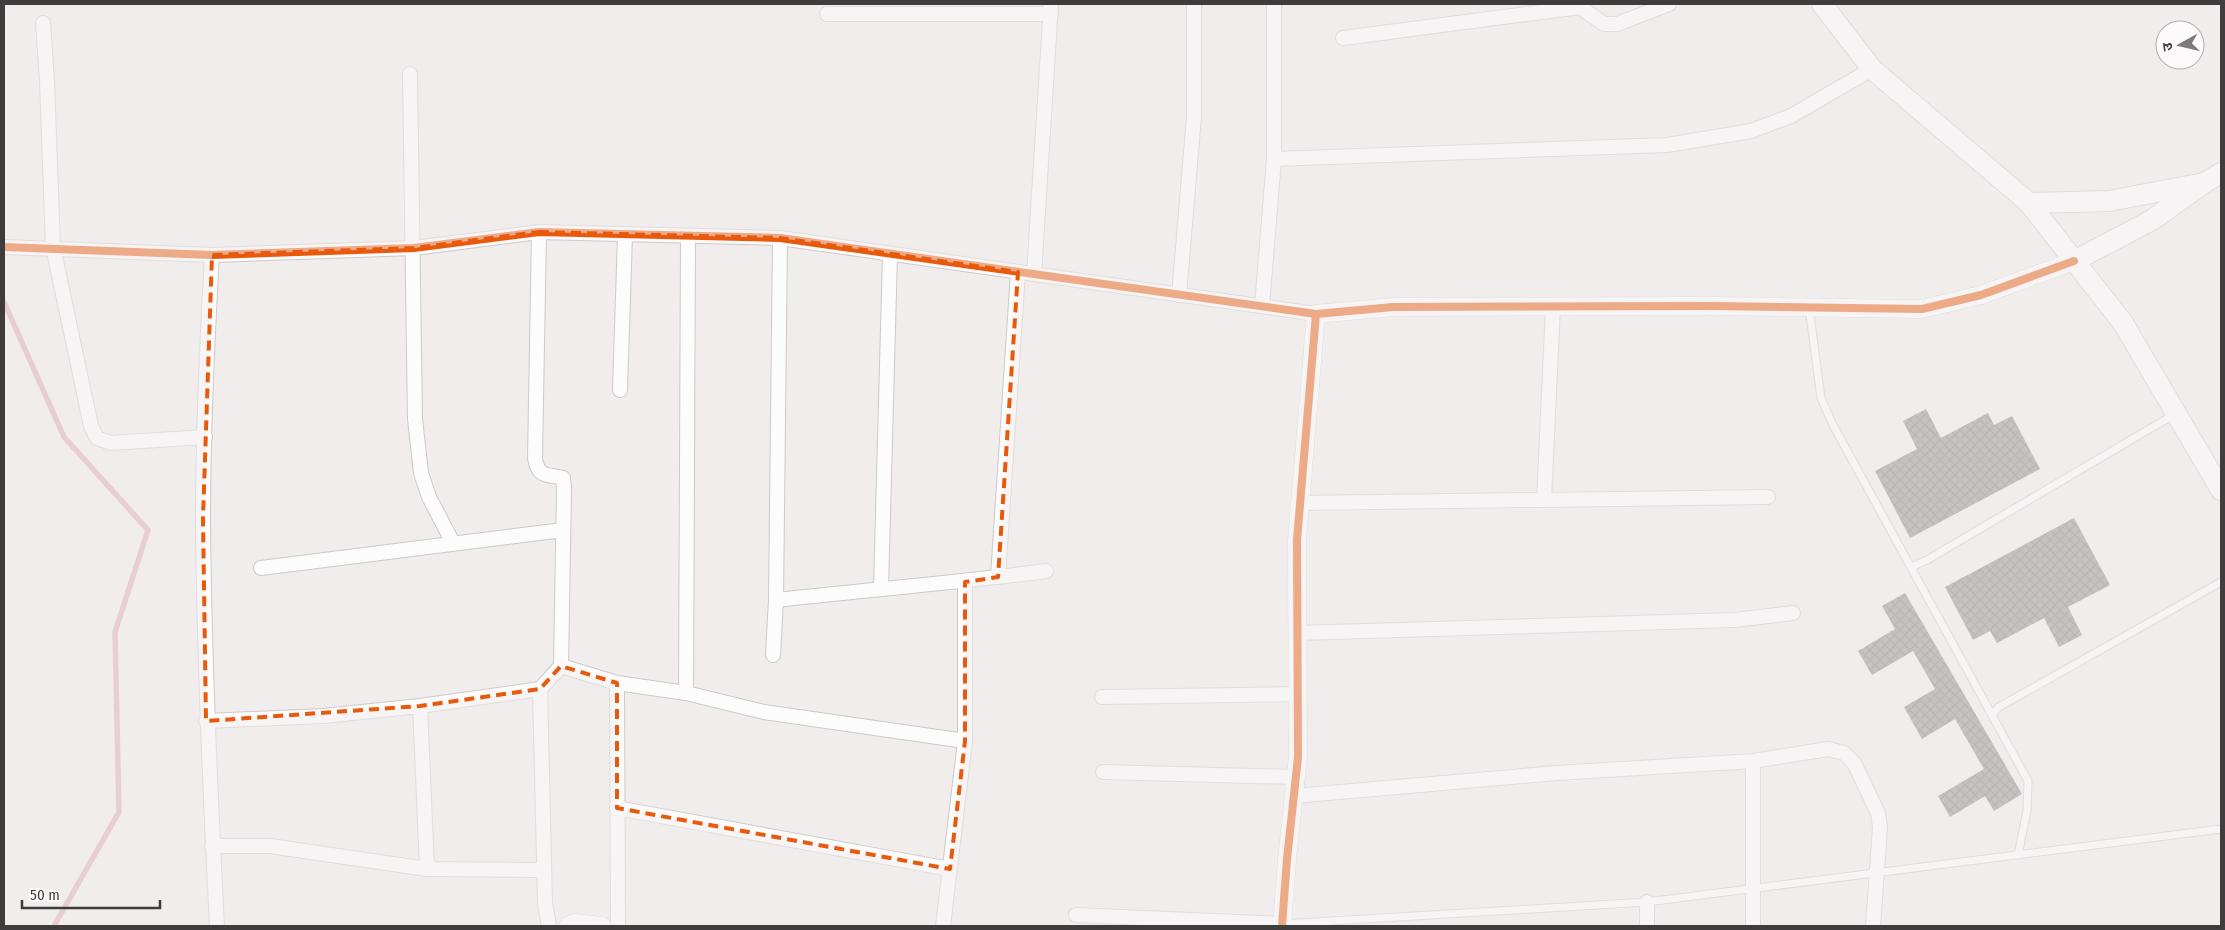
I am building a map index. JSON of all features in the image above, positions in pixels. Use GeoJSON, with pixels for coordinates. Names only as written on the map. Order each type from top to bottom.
{"type":"FeatureCollection","features":[{"type":"Feature","properties":{"kind":"main road"},"geometry":{"type":"LineString","coordinates":[[1822,4],[1872,69],[2029,203],[2123,323],[2221,490]]}},
{"type":"Feature","properties":{"kind":"main road"},"geometry":{"type":"LineString","coordinates":[[2029,203],[2109,201],[2216,178]]}},
{"type":"Feature","properties":{"kind":"main road"},"geometry":{"type":"LineString","coordinates":[[2074,260],[2152,220],[2216,178]]}},
{"type":"Feature","properties":{"kind":"street"},"geometry":{"type":"LineString","coordinates":[[1179,295],[1194,117],[1194,4]]}},
{"type":"Feature","properties":{"kind":"street"},"geometry":{"type":"LineString","coordinates":[[1262,306],[1274,159],[1274,4]]}},
{"type":"Feature","properties":{"kind":"street"},"geometry":{"type":"LineString","coordinates":[[1343,38],[1580,5],[1604,24],[1617,24],[1669,4]]}},
{"type":"Feature","properties":{"kind":"street"},"geometry":{"type":"LineString","coordinates":[[827,14],[1051,9],[1034,274]]}},
{"type":"Feature","properties":{"kind":"street"},"geometry":{"type":"LineString","coordinates":[[43,23],[53,247],[91,426],[96,438],[111,443],[205,437]]}},
{"type":"Feature","properties":{"kind":"street"},"geometry":{"type":"LineString","coordinates":[[1274,159],[1667,145],[1751,131],[1791,116],[1872,69]]}},
{"type":"Feature","properties":{"kind":"street"},"geometry":{"type":"LineString","coordinates":[[410,74],[415,419],[421,474],[429,498],[453,542]]}},
{"type":"Feature","properties":{"kind":"street"},"geometry":{"type":"LineString","coordinates":[[4,247],[53,247],[212,255],[414,248],[539,232],[780,238],[1316,314],[1393,308],[1553,306],[1922,309],[1981,294],[2074,260]]}},
{"type":"Feature","properties":{"kind":"street"},"geometry":{"type":"LineString","coordinates":[[206,721],[323,716],[420,706],[540,689],[562,666],[564,480],[563,478],[540,472],[536,466],[535,458],[539,232]]}},
{"type":"Feature","properties":{"kind":"street"},"geometry":{"type":"LineString","coordinates":[[620,390],[624,235]]}},
{"type":"Feature","properties":{"kind":"street"},"geometry":{"type":"LineString","coordinates":[[686,693],[688,236]]}},
{"type":"Feature","properties":{"kind":"street"},"geometry":{"type":"LineString","coordinates":[[773,655],[776,600],[780,238]]}},
{"type":"Feature","properties":{"kind":"street"},"geometry":{"type":"LineString","coordinates":[[882,588],[890,254]]}},
{"type":"Feature","properties":{"kind":"street"},"geometry":{"type":"LineString","coordinates":[[212,255],[204,518],[206,721],[216,926]]}},
{"type":"Feature","properties":{"kind":"street"},"geometry":{"type":"LineString","coordinates":[[998,577],[1018,272]]}},
{"type":"Feature","properties":{"kind":"street"},"geometry":{"type":"LineString","coordinates":[[1544,500],[1553,306]]}},
{"type":"Feature","properties":{"kind":"street"},"geometry":{"type":"LineString","coordinates":[[1076,915],[1282,925],[1298,757],[1297,540],[1316,314]]}},
{"type":"Feature","properties":{"kind":"street"},"geometry":{"type":"LineString","coordinates":[[1300,503],[1768,497]]}},
{"type":"Feature","properties":{"kind":"street"},"geometry":{"type":"LineString","coordinates":[[261,568],[453,542],[563,530]]}},
{"type":"Feature","properties":{"kind":"street"},"geometry":{"type":"LineString","coordinates":[[776,600],[882,588],[965,582],[1046,571]]}},
{"type":"Feature","properties":{"kind":"street"},"geometry":{"type":"LineString","coordinates":[[943,926],[965,741],[965,582]]}},
{"type":"Feature","properties":{"kind":"street"},"geometry":{"type":"LineString","coordinates":[[1298,633],[1735,620],[1793,612]]}},
{"type":"Feature","properties":{"kind":"street"},"geometry":{"type":"LineString","coordinates":[[562,666],[617,683],[686,693],[764,712],[965,741]]}},
{"type":"Feature","properties":{"kind":"street"},"geometry":{"type":"LineString","coordinates":[[617,683],[618,926]]}},
{"type":"Feature","properties":{"kind":"street"},"geometry":{"type":"LineString","coordinates":[[540,689],[544,903],[549,926]]}},
{"type":"Feature","properties":{"kind":"street"},"geometry":{"type":"LineString","coordinates":[[1102,697],[1298,694]]}},
{"type":"Feature","properties":{"kind":"street"},"geometry":{"type":"LineString","coordinates":[[420,706],[427,869]]}},
{"type":"Feature","properties":{"kind":"street"},"geometry":{"type":"LineString","coordinates":[[1294,796],[1557,773],[1753,761],[1828,749],[1844,753],[1854,763],[1878,813],[1880,827],[1873,926]]}},
{"type":"Feature","properties":{"kind":"street"},"geometry":{"type":"LineString","coordinates":[[1753,761],[1753,926]]}},
{"type":"Feature","properties":{"kind":"street"},"geometry":{"type":"LineString","coordinates":[[1103,772],[1296,777]]}},
{"type":"Feature","properties":{"kind":"street"},"geometry":{"type":"LineString","coordinates":[[618,808],[950,869]]}},
{"type":"Feature","properties":{"kind":"street"},"geometry":{"type":"LineString","coordinates":[[212,846],[270,846],[427,869],[544,870]]}},
{"type":"Feature","properties":{"kind":"street"},"geometry":{"type":"LineString","coordinates":[[1647,902],[1647,926]]}},
{"type":"Feature","properties":{"kind":"street"},"geometry":{"type":"LineString","coordinates":[[568,926],[575,923],[602,926]]}},
{"type":"Feature","properties":{"kind":"lane"},"geometry":{"type":"LineString","coordinates":[[1808,307],[1821,398],[1833,424],[2028,781],[2027,811],[2018,855]]}},
{"type":"Feature","properties":{"kind":"lane"},"geometry":{"type":"LineString","coordinates":[[1912,567],[1927,560],[2176,413]]}},
{"type":"Feature","properties":{"kind":"lane"},"geometry":{"type":"LineString","coordinates":[[1992,715],[1999,707],[2221,582]]}},
{"type":"Feature","properties":{"kind":"lane"},"geometry":{"type":"LineString","coordinates":[[1282,925],[1647,902],[2221,829]]}},
{"type":"Feature","properties":{"kind":"highlighted area"},"geometry":{"type":"Polygon","coordinates":[[[539,232],[780,238],[1018,272],[998,577],[965,582],[965,741],[950,869],[617,808],[617,683],[561,666],[540,689],[420,706],[206,721],[203,518],[212,255],[414,248],[539,232]]]}},
{"type":"Feature","properties":{"kind":"building"},"geometry":{"type":"Polygon","coordinates":[[[1926,409],[1941,438],[1988,413],[1994,425],[2012,416],[2040,469],[1910,538],[1875,471],[1917,449],[1903,421],[1926,409]]]}},
{"type":"Feature","properties":{"kind":"building"},"geometry":{"type":"Polygon","coordinates":[[[2074,518],[2110,585],[2068,607],[2082,635],[2059,647],[2044,618],[1997,643],[1990,631],[1973,640],[1945,587],[2074,518]]]}},
{"type":"Feature","properties":{"kind":"building"},"geometry":{"type":"Polygon","coordinates":[[[1905,593],[2022,794],[1994,811],[1985,796],[1950,817],[1938,796],[1984,769],[1955,719],[1922,739],[1904,707],[1935,689],[1913,651],[1872,675],[1858,651],[1895,629],[1882,606],[1905,593]]]}},
{"type":"Feature","properties":{"kind":"waterway"},"geometry":{"type":"LineString","coordinates":[[4,302],[64,437],[148,530],[115,632],[119,812],[54,926]]}},
{"type":"Feature","properties":{"kind":"cycle path"},"geometry":{"type":"LineString","coordinates":[[4,247],[212,255],[414,248],[539,232],[780,238],[1316,314]]}},
{"type":"Feature","properties":{"kind":"cycle path"},"geometry":{"type":"LineString","coordinates":[[1282,926],[1298,757],[1297,540],[1316,314],[1393,307],[1712,306],[1922,309],[1981,295],[2074,261]]}}]}
